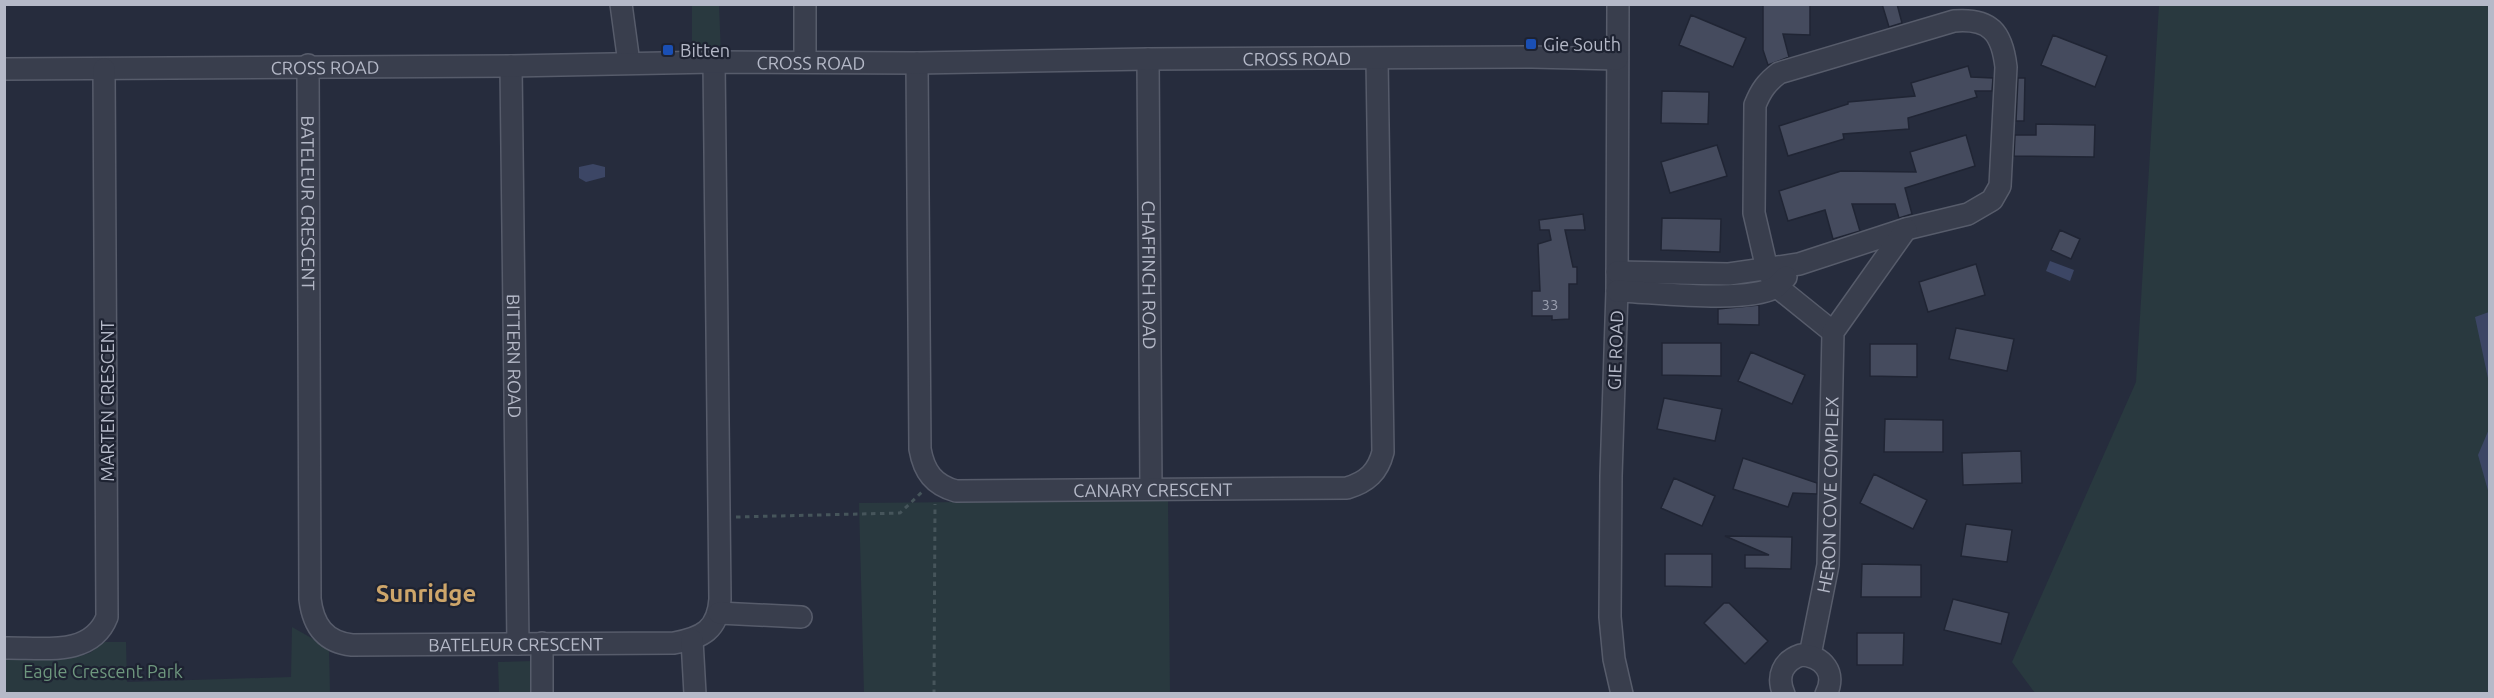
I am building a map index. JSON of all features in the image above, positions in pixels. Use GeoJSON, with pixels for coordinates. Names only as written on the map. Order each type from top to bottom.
{"type":"FeatureCollection","features":[{"type":"Feature","properties":{"kind":"street"},"geometry":{"type":"LineString","coordinates":[[621,4],[629,63]]}},
{"type":"Feature","properties":{"kind":"street"},"geometry":{"type":"LineString","coordinates":[[805,4],[806,62]]}},
{"type":"Feature","properties":{"kind":"street","name":"GIE ROAD"},"geometry":{"type":"LineString","coordinates":[[1618,4],[1617,281],[1611,476],[1610,617],[1614,659],[1622,693]]}},
{"type":"Feature","properties":{"kind":"street"},"geometry":{"type":"LineString","coordinates":[[1617,281],[1721,295],[1759,292],[1772,278],[1798,264],[1906,229],[1968,214],[1992,201],[2001,186],[2005,57],[1998,35],[1979,22],[1954,21],[1779,73],[1766,83],[1755,105],[1754,213],[1772,278],[1833,332],[1906,229]]}},
{"type":"Feature","properties":{"kind":"street","name":"CROSS ROAD"},"geometry":{"type":"LineString","coordinates":[[4,69],[308,65],[511,66],[714,62],[917,63],[1148,59],[1532,57],[1617,59]]}},
{"type":"Feature","properties":{"kind":"street","name":"CHAFFINCH ROAD"},"geometry":{"type":"LineString","coordinates":[[1148,59],[1151,489]]}},
{"type":"Feature","properties":{"kind":"street","name":"CANARY CRESCENT"},"geometry":{"type":"LineString","coordinates":[[935,481],[944,487],[956,490],[1347,488],[1360,484],[1377,469],[1383,452],[1377,59]]}},
{"type":"Feature","properties":{"kind":"street"},"geometry":{"type":"LineString","coordinates":[[695,693],[692,640],[705,634],[719,613],[714,62]]}},
{"type":"Feature","properties":{"kind":"street"},"geometry":{"type":"LineString","coordinates":[[917,63],[920,449],[924,467],[935,481]]}},
{"type":"Feature","properties":{"kind":"street","name":"BATELEUR CRESCENT"},"geometry":{"type":"LineString","coordinates":[[308,65],[310,599],[315,622],[327,637],[342,644],[674,643],[692,640]]}},
{"type":"Feature","properties":{"kind":"street","name":"BITTERN ROAD"},"geometry":{"type":"LineString","coordinates":[[511,66],[519,644]]}},
{"type":"Feature","properties":{"kind":"street","name":"MARTEN CRESCENT"},"geometry":{"type":"LineString","coordinates":[[4,648],[77,646],[98,634],[107,617],[104,69]]}},
{"type":"Feature","properties":{"kind":"street","name":"HERON COVE COMPLEX"},"geometry":{"type":"LineString","coordinates":[[1810,655],[1828,565],[1833,332]]}},
{"type":"Feature","properties":{"kind":"street"},"geometry":{"type":"LineString","coordinates":[[719,613],[801,617]]}},
{"type":"Feature","properties":{"kind":"street"},"geometry":{"type":"LineString","coordinates":[[542,644],[542,693]]}},
{"type":"Feature","properties":{"kind":"street"},"geometry":{"type":"LineString","coordinates":[[1784,693],[1780,678],[1786,663],[1801,655],[1818,658],[1829,673],[1830,681],[1826,693]]}},
{"type":"Feature","properties":{"kind":"path"},"geometry":{"type":"LineString","coordinates":[[719,518],[900,513],[935,481]]}},
{"type":"Feature","properties":{"kind":"path"},"geometry":{"type":"LineString","coordinates":[[934,693],[935,481]]}},
{"type":"Feature","properties":{"kind":"green space"},"geometry":{"type":"Polygon","coordinates":[[[692,5],[719,5],[721,55],[692,56],[692,5]]]}},
{"type":"Feature","properties":{"kind":"green space"},"geometry":{"type":"Polygon","coordinates":[[[2159,5],[2489,5],[2489,693],[2035,693],[2012,662],[2136,382],[2159,5]]]}},
{"type":"Feature","properties":{"kind":"green space"},"geometry":{"type":"Polygon","coordinates":[[[1168,500],[1170,693],[864,693],[859,503],[1168,500]]]}},
{"type":"Feature","properties":{"kind":"green space","name":"Eagle Crescent Park"},"geometry":{"type":"Polygon","coordinates":[[[292,627],[329,648],[330,693],[5,693],[4,658],[80,656],[90,653],[104,642],[126,642],[127,682],[291,677],[292,627]]]}},
{"type":"Feature","properties":{"kind":"green space"},"geometry":{"type":"Polygon","coordinates":[[[533,661],[533,693],[499,693],[498,662],[533,661]]]}},
{"type":"Feature","properties":{"kind":"water"},"geometry":{"type":"Polygon","coordinates":[[[593,164],[605,167],[605,177],[586,182],[579,178],[579,167],[593,164]]]}},
{"type":"Feature","properties":{"kind":"water"},"geometry":{"type":"Polygon","coordinates":[[[2050,261],[2074,270],[2070,281],[2046,271],[2050,261]]]}},
{"type":"Feature","properties":{"kind":"water"},"geometry":{"type":"Polygon","coordinates":[[[2490,312],[2489,383],[2475,317],[2490,312]]]}},
{"type":"Feature","properties":{"kind":"water"},"geometry":{"type":"Polygon","coordinates":[[[2489,429],[2489,494],[2478,455],[2489,429]]]}},
{"type":"Feature","properties":{"kind":"building"},"geometry":{"type":"Polygon","coordinates":[[[1763,4],[1810,4],[1810,35],[1783,34],[1789,57],[1768,65],[1763,50],[1763,4]]]}},
{"type":"Feature","properties":{"kind":"building"},"geometry":{"type":"Polygon","coordinates":[[[1882,4],[1897,4],[1902,23],[1889,27],[1882,4]]]}},
{"type":"Feature","properties":{"kind":"building"},"geometry":{"type":"Polygon","coordinates":[[[1691,15],[1746,38],[1733,67],[1679,45],[1691,15]]]}},
{"type":"Feature","properties":{"kind":"building"},"geometry":{"type":"Polygon","coordinates":[[[2053,35],[2107,56],[2095,87],[2041,65],[2053,35]]]}},
{"type":"Feature","properties":{"kind":"building"},"geometry":{"type":"Polygon","coordinates":[[[1968,66],[1971,77],[1993,78],[1992,91],[1975,91],[1977,97],[1908,118],[1909,129],[1843,134],[1844,139],[1788,156],[1779,126],[1848,104],[1848,102],[1915,96],[1911,83],[1968,66]]]}},
{"type":"Feature","properties":{"kind":"building"},"geometry":{"type":"Polygon","coordinates":[[[2018,78],[2025,78],[2024,121],[2016,121],[2018,78]]]}},
{"type":"Feature","properties":{"kind":"building"},"geometry":{"type":"Polygon","coordinates":[[[1662,91],[1709,92],[1708,124],[1661,123],[1662,91]]]}},
{"type":"Feature","properties":{"kind":"building"},"geometry":{"type":"Polygon","coordinates":[[[2036,124],[2095,125],[2094,157],[2014,156],[2015,135],[2036,135],[2036,124]]]}},
{"type":"Feature","properties":{"kind":"building"},"geometry":{"type":"Polygon","coordinates":[[[1966,135],[1975,166],[1905,188],[1912,214],[1899,218],[1895,204],[1852,204],[1860,231],[1833,239],[1825,210],[1788,221],[1779,191],[1841,171],[1916,172],[1910,152],[1966,135]]]}},
{"type":"Feature","properties":{"kind":"building"},"geometry":{"type":"Polygon","coordinates":[[[1717,145],[1727,176],[1670,193],[1661,162],[1717,145]]]}},
{"type":"Feature","properties":{"kind":"building"},"geometry":{"type":"Polygon","coordinates":[[[1583,214],[1585,230],[1565,230],[1573,267],[1577,267],[1577,284],[1569,284],[1569,319],[1552,320],[1552,316],[1532,316],[1532,291],[1540,291],[1538,244],[1551,240],[1549,230],[1540,230],[1539,220],[1583,214]]]}},
{"type":"Feature","properties":{"kind":"building"},"geometry":{"type":"Polygon","coordinates":[[[1662,218],[1721,219],[1720,252],[1661,250],[1662,218]]]}},
{"type":"Feature","properties":{"kind":"building"},"geometry":{"type":"Polygon","coordinates":[[[2060,230],[2080,239],[2071,259],[2051,250],[2060,230]]]}},
{"type":"Feature","properties":{"kind":"building"},"geometry":{"type":"Polygon","coordinates":[[[1976,264],[1985,295],[1928,312],[1919,282],[1976,264]]]}},
{"type":"Feature","properties":{"kind":"building"},"geometry":{"type":"Polygon","coordinates":[[[1759,305],[1759,325],[1718,324],[1718,309],[1759,305]]]}},
{"type":"Feature","properties":{"kind":"building"},"geometry":{"type":"Polygon","coordinates":[[[1956,328],[2014,339],[2007,371],[1949,359],[1956,328]]]}},
{"type":"Feature","properties":{"kind":"building"},"geometry":{"type":"Polygon","coordinates":[[[1662,343],[1721,343],[1721,376],[1662,375],[1662,343]]]}},
{"type":"Feature","properties":{"kind":"building"},"geometry":{"type":"Polygon","coordinates":[[[1870,344],[1917,344],[1917,377],[1870,376],[1870,344]]]}},
{"type":"Feature","properties":{"kind":"building"},"geometry":{"type":"Polygon","coordinates":[[[1751,352],[1805,375],[1792,404],[1738,381],[1751,352]]]}},
{"type":"Feature","properties":{"kind":"building"},"geometry":{"type":"Polygon","coordinates":[[[1664,398],[1722,409],[1715,441],[1657,429],[1664,398]]]}},
{"type":"Feature","properties":{"kind":"building"},"geometry":{"type":"Polygon","coordinates":[[[1885,419],[1943,420],[1943,452],[1884,452],[1885,419]]]}},
{"type":"Feature","properties":{"kind":"building"},"geometry":{"type":"Polygon","coordinates":[[[2021,451],[2022,483],[1963,485],[1962,453],[2021,451]]]}},
{"type":"Feature","properties":{"kind":"building"},"geometry":{"type":"Polygon","coordinates":[[[1743,458],[1817,483],[1817,494],[1793,493],[1788,507],[1733,489],[1743,458]]]}},
{"type":"Feature","properties":{"kind":"building"},"geometry":{"type":"Polygon","coordinates":[[[1874,474],[1927,500],[1913,529],[1860,503],[1874,474]]]}},
{"type":"Feature","properties":{"kind":"building"},"geometry":{"type":"Polygon","coordinates":[[[1674,478],[1715,496],[1702,526],[1661,508],[1674,478]]]}},
{"type":"Feature","properties":{"kind":"building"},"geometry":{"type":"Polygon","coordinates":[[[1966,524],[2012,530],[2007,562],[1961,556],[1966,524]]]}},
{"type":"Feature","properties":{"kind":"building"},"geometry":{"type":"Polygon","coordinates":[[[1725,536],[1792,537],[1791,569],[1745,568],[1745,555],[1769,555],[1725,536]]]}},
{"type":"Feature","properties":{"kind":"building"},"geometry":{"type":"Polygon","coordinates":[[[1665,554],[1712,554],[1712,587],[1665,586],[1665,554]]]}},
{"type":"Feature","properties":{"kind":"building"},"geometry":{"type":"Polygon","coordinates":[[[1862,564],[1921,565],[1921,597],[1861,597],[1862,564]]]}},
{"type":"Feature","properties":{"kind":"building"},"geometry":{"type":"Polygon","coordinates":[[[1953,599],[2009,613],[2001,644],[1944,630],[1953,599]]]}},
{"type":"Feature","properties":{"kind":"building"},"geometry":{"type":"Polygon","coordinates":[[[1724,603],[1729,603],[1768,641],[1745,664],[1704,623],[1724,603]]]}},
{"type":"Feature","properties":{"kind":"building"},"geometry":{"type":"Polygon","coordinates":[[[1857,633],[1904,633],[1903,665],[1857,665],[1857,633]]]}},
{"type":"Feature","properties":{"kind":"place","name":"Gie South"},"geometry":{"type":"Point","coordinates":[1531,44]}},
{"type":"Feature","properties":{"kind":"place","name":"Bitten"},"geometry":{"type":"Point","coordinates":[668,50]}},
{"type":"Feature","properties":{"kind":"district","name":"Sunridge"},"geometry":{"type":"Point","coordinates":[426,593]}}]}
